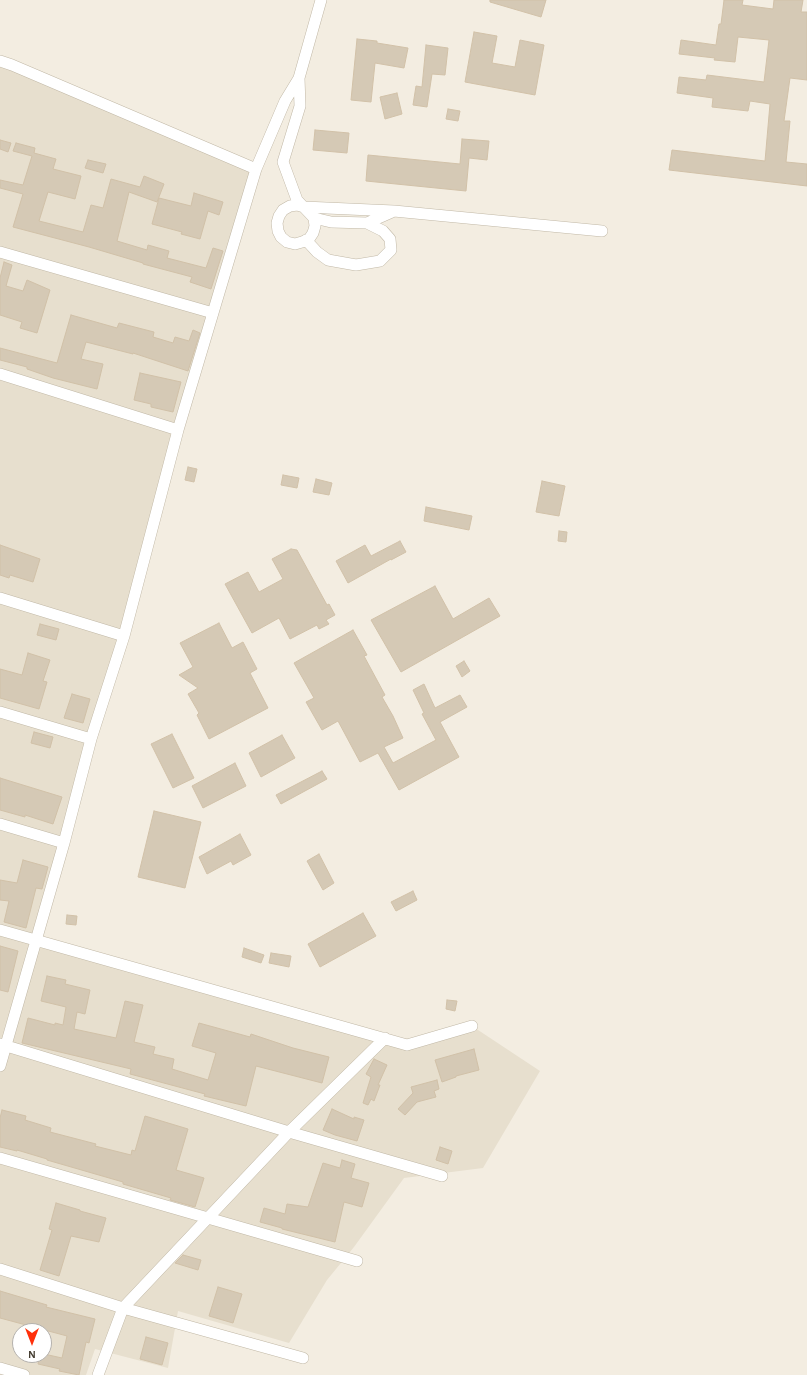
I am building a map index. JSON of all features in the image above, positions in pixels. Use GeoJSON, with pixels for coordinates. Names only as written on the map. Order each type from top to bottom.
{"type":"FeatureCollection","features":[{"type":"Feature","properties":{"kind":"street"},"geometry":{"type":"LineString","coordinates":[[0,1066],[3,1045],[37,940],[92,739],[124,636],[178,430],[256,169],[285,101],[299,78],[321,0]]}},
{"type":"Feature","properties":{"kind":"street"},"geometry":{"type":"LineString","coordinates":[[0,61],[12,64],[256,169]]}},
{"type":"Feature","properties":{"kind":"street"},"geometry":{"type":"LineString","coordinates":[[299,78],[300,106],[283,162],[297,200],[304,207],[314,218],[315,226],[313,233],[306,240],[295,244],[288,242],[278,231],[278,216],[283,210],[290,206],[297,205],[304,207],[394,211],[602,231]]}},
{"type":"Feature","properties":{"kind":"street"},"geometry":{"type":"LineString","coordinates":[[367,223],[394,211]]}},
{"type":"Feature","properties":{"kind":"street"},"geometry":{"type":"LineString","coordinates":[[306,240],[317,252],[328,260],[356,265],[380,261],[391,250],[390,239],[383,231],[367,223],[332,222],[314,218]]}},
{"type":"Feature","properties":{"kind":"street"},"geometry":{"type":"LineString","coordinates":[[0,252],[213,313]]}},
{"type":"Feature","properties":{"kind":"street"},"geometry":{"type":"LineString","coordinates":[[0,374],[178,430]]}},
{"type":"Feature","properties":{"kind":"street"},"geometry":{"type":"LineString","coordinates":[[0,598],[124,636]]}},
{"type":"Feature","properties":{"kind":"street"},"geometry":{"type":"LineString","coordinates":[[0,712],[92,739]]}},
{"type":"Feature","properties":{"kind":"street"},"geometry":{"type":"LineString","coordinates":[[0,824],[64,843]]}},
{"type":"Feature","properties":{"kind":"street"},"geometry":{"type":"LineString","coordinates":[[0,930],[407,1045],[472,1026]]}},
{"type":"Feature","properties":{"kind":"street"},"geometry":{"type":"LineString","coordinates":[[98,1375],[123,1308],[207,1217],[289,1132],[385,1038]]}},
{"type":"Feature","properties":{"kind":"street"},"geometry":{"type":"LineString","coordinates":[[3,1045],[289,1132],[442,1176]]}},
{"type":"Feature","properties":{"kind":"street"},"geometry":{"type":"LineString","coordinates":[[0,1158],[357,1261]]}},
{"type":"Feature","properties":{"kind":"street"},"geometry":{"type":"LineString","coordinates":[[0,1269],[123,1308],[302,1358]]}},
{"type":"Feature","properties":{"kind":"street"},"geometry":{"type":"LineString","coordinates":[[0,1368],[24,1375]]}},
{"type":"Feature","properties":{"kind":"shaded area"},"geometry":{"type":"Polygon","coordinates":[[[0,61],[256,169],[37,940],[407,1045],[472,1026],[540,1071],[483,1168],[404,1178],[354,1247],[327,1280],[289,1343],[178,1311],[168,1368],[95,1349],[86,1375],[0,1375],[0,61]]]}},
{"type":"Feature","properties":{"kind":"building"},"geometry":{"type":"Polygon","coordinates":[[[490,0],[546,0],[541,17],[490,2],[490,0]]]}},
{"type":"Feature","properties":{"kind":"building"},"geometry":{"type":"Polygon","coordinates":[[[724,0],[743,0],[742,5],[773,9],[774,0],[803,0],[801,12],[807,12],[807,80],[790,78],[784,121],[790,121],[786,162],[807,164],[807,186],[669,170],[672,150],[765,161],[770,104],[750,101],[748,111],[712,107],[713,98],[677,93],[679,77],[706,80],[707,75],[764,82],[769,40],[738,37],[735,62],[679,54],[681,40],[716,45],[719,24],[721,24],[724,0]]]}},
{"type":"Feature","properties":{"kind":"building"},"geometry":{"type":"Polygon","coordinates":[[[474,32],[497,36],[492,63],[515,67],[520,40],[544,45],[535,95],[465,82],[474,32]]]}},
{"type":"Feature","properties":{"kind":"building"},"geometry":{"type":"Polygon","coordinates":[[[357,39],[377,41],[377,43],[408,48],[404,68],[375,63],[371,102],[351,100],[357,39]]]}},
{"type":"Feature","properties":{"kind":"building"},"geometry":{"type":"Polygon","coordinates":[[[426,45],[448,48],[445,75],[432,74],[427,107],[413,105],[416,86],[422,87],[426,45]]]}},
{"type":"Feature","properties":{"kind":"building"},"geometry":{"type":"Polygon","coordinates":[[[397,93],[402,114],[385,119],[380,97],[397,93]]]}},
{"type":"Feature","properties":{"kind":"building"},"geometry":{"type":"Polygon","coordinates":[[[448,109],[460,111],[458,121],[446,119],[448,109]]]}},
{"type":"Feature","properties":{"kind":"building"},"geometry":{"type":"Polygon","coordinates":[[[315,130],[349,133],[347,153],[313,150],[315,130]]]}},
{"type":"Feature","properties":{"kind":"building"},"geometry":{"type":"Polygon","coordinates":[[[462,139],[489,141],[487,160],[469,158],[466,191],[366,181],[368,155],[460,164],[462,139]]]}},
{"type":"Feature","properties":{"kind":"building"},"geometry":{"type":"Polygon","coordinates":[[[0,140],[11,143],[8,152],[0,149],[0,140]]]}},
{"type":"Feature","properties":{"kind":"building"},"geometry":{"type":"Polygon","coordinates":[[[16,143],[35,148],[34,153],[56,159],[53,169],[81,176],[75,199],[48,192],[39,221],[83,232],[91,205],[103,208],[111,179],[140,187],[144,176],[164,184],[157,202],[129,192],[117,241],[147,250],[148,245],[169,251],[167,258],[206,268],[213,248],[223,251],[211,289],[190,282],[192,277],[13,227],[23,194],[0,188],[0,180],[23,185],[32,156],[13,151],[16,143]]]}},
{"type":"Feature","properties":{"kind":"building"},"geometry":{"type":"Polygon","coordinates":[[[88,160],[106,164],[103,173],[85,168],[88,160]]]}},
{"type":"Feature","properties":{"kind":"building"},"geometry":{"type":"Polygon","coordinates":[[[194,193],[223,202],[219,215],[208,211],[200,239],[181,234],[182,232],[152,224],[159,198],[191,206],[194,193]]]}},
{"type":"Feature","properties":{"kind":"building"},"geometry":{"type":"Polygon","coordinates":[[[4,262],[12,265],[6,286],[23,291],[27,280],[50,290],[37,333],[20,328],[22,322],[0,315],[0,278],[4,262]]]}},
{"type":"Feature","properties":{"kind":"building"},"geometry":{"type":"Polygon","coordinates":[[[71,315],[117,328],[119,323],[154,332],[153,337],[173,343],[175,337],[189,341],[193,330],[200,333],[188,371],[133,353],[86,342],[81,359],[103,364],[97,389],[53,378],[27,369],[27,367],[0,360],[0,348],[57,363],[71,315]]]}},
{"type":"Feature","properties":{"kind":"building"},"geometry":{"type":"Polygon","coordinates":[[[140,373],[181,382],[173,412],[151,407],[151,404],[134,400],[140,373]]]}},
{"type":"Feature","properties":{"kind":"building"},"geometry":{"type":"Polygon","coordinates":[[[188,467],[197,469],[194,482],[185,480],[188,467]]]}},
{"type":"Feature","properties":{"kind":"building"},"geometry":{"type":"Polygon","coordinates":[[[283,475],[299,478],[297,488],[281,485],[283,475]]]}},
{"type":"Feature","properties":{"kind":"building"},"geometry":{"type":"Polygon","coordinates":[[[316,479],[332,483],[329,495],[313,492],[316,479]]]}},
{"type":"Feature","properties":{"kind":"building"},"geometry":{"type":"Polygon","coordinates":[[[542,481],[565,486],[559,516],[536,512],[542,481]]]}},
{"type":"Feature","properties":{"kind":"building"},"geometry":{"type":"Polygon","coordinates":[[[426,507],[472,516],[469,530],[424,521],[426,507]]]}},
{"type":"Feature","properties":{"kind":"building"},"geometry":{"type":"Polygon","coordinates":[[[559,531],[567,532],[566,542],[558,541],[559,531]]]}},
{"type":"Feature","properties":{"kind":"building"},"geometry":{"type":"Polygon","coordinates":[[[400,541],[406,552],[348,583],[336,561],[365,545],[371,556],[400,541]]]}},
{"type":"Feature","properties":{"kind":"building"},"geometry":{"type":"Polygon","coordinates":[[[0,545],[40,559],[33,582],[10,575],[9,578],[0,575],[0,545]]]}},
{"type":"Feature","properties":{"kind":"building"},"geometry":{"type":"Polygon","coordinates":[[[291,549],[297,550],[327,605],[329,604],[335,615],[326,620],[329,624],[319,629],[317,625],[290,639],[279,618],[252,633],[225,584],[248,572],[259,592],[283,579],[272,559],[291,549]]]}},
{"type":"Feature","properties":{"kind":"building"},"geometry":{"type":"Polygon","coordinates":[[[435,586],[453,619],[489,598],[500,616],[401,672],[371,620],[435,586]]]}},
{"type":"Feature","properties":{"kind":"building"},"geometry":{"type":"Polygon","coordinates":[[[219,623],[232,648],[243,642],[257,669],[250,673],[268,708],[209,739],[197,715],[199,713],[188,694],[198,688],[179,675],[193,667],[180,643],[219,623]]]}},
{"type":"Feature","properties":{"kind":"building"},"geometry":{"type":"Polygon","coordinates":[[[40,624],[59,629],[56,640],[37,635],[40,624]]]}},
{"type":"Feature","properties":{"kind":"building"},"geometry":{"type":"Polygon","coordinates":[[[353,630],[367,655],[364,656],[385,695],[382,697],[403,738],[384,747],[393,763],[436,740],[422,714],[424,713],[413,690],[424,684],[435,708],[460,695],[467,707],[440,722],[459,757],[399,790],[378,753],[360,762],[338,721],[322,730],[306,702],[314,698],[294,663],[353,630]]]}},
{"type":"Feature","properties":{"kind":"building"},"geometry":{"type":"Polygon","coordinates":[[[28,653],[50,660],[43,681],[47,682],[39,709],[0,698],[0,669],[22,675],[28,653]]]}},
{"type":"Feature","properties":{"kind":"building"},"geometry":{"type":"Polygon","coordinates":[[[464,661],[470,671],[462,677],[456,666],[464,661]]]}},
{"type":"Feature","properties":{"kind":"building"},"geometry":{"type":"Polygon","coordinates":[[[72,694],[90,699],[83,723],[64,718],[72,694]]]}},
{"type":"Feature","properties":{"kind":"building"},"geometry":{"type":"Polygon","coordinates":[[[34,732],[53,737],[50,748],[31,743],[34,732]]]}},
{"type":"Feature","properties":{"kind":"building"},"geometry":{"type":"Polygon","coordinates":[[[172,734],[194,778],[173,788],[151,744],[172,734]]]}},
{"type":"Feature","properties":{"kind":"building"},"geometry":{"type":"Polygon","coordinates":[[[282,735],[295,758],[261,777],[249,753],[282,735]]]}},
{"type":"Feature","properties":{"kind":"building"},"geometry":{"type":"Polygon","coordinates":[[[235,763],[246,786],[203,808],[192,786],[235,763]]]}},
{"type":"Feature","properties":{"kind":"building"},"geometry":{"type":"Polygon","coordinates":[[[322,771],[327,779],[281,804],[276,795],[322,771]]]}},
{"type":"Feature","properties":{"kind":"building"},"geometry":{"type":"Polygon","coordinates":[[[0,778],[62,797],[53,824],[25,815],[25,817],[0,810],[0,778]]]}},
{"type":"Feature","properties":{"kind":"building"},"geometry":{"type":"Polygon","coordinates":[[[154,811],[201,822],[185,888],[138,877],[154,811]]]}},
{"type":"Feature","properties":{"kind":"building"},"geometry":{"type":"Polygon","coordinates":[[[240,834],[251,855],[233,865],[231,861],[207,874],[199,857],[240,834]]]}},
{"type":"Feature","properties":{"kind":"building"},"geometry":{"type":"Polygon","coordinates":[[[319,854],[334,883],[323,890],[307,861],[319,854]]]}},
{"type":"Feature","properties":{"kind":"building"},"geometry":{"type":"Polygon","coordinates":[[[23,860],[48,867],[42,889],[36,888],[26,928],[4,922],[9,901],[0,900],[0,880],[17,883],[23,860]]]}},
{"type":"Feature","properties":{"kind":"building"},"geometry":{"type":"Polygon","coordinates":[[[413,891],[417,900],[396,911],[391,902],[413,891]]]}},
{"type":"Feature","properties":{"kind":"building"},"geometry":{"type":"Polygon","coordinates":[[[363,913],[376,936],[320,967],[308,944],[363,913]]]}},
{"type":"Feature","properties":{"kind":"building"},"geometry":{"type":"Polygon","coordinates":[[[67,915],[77,916],[76,925],[66,924],[67,915]]]}},
{"type":"Feature","properties":{"kind":"building"},"geometry":{"type":"Polygon","coordinates":[[[0,946],[18,951],[8,992],[0,990],[0,946]]]}},
{"type":"Feature","properties":{"kind":"building"},"geometry":{"type":"Polygon","coordinates":[[[244,948],[264,955],[261,963],[242,957],[244,948]]]}},
{"type":"Feature","properties":{"kind":"building"},"geometry":{"type":"Polygon","coordinates":[[[271,953],[291,956],[289,967],[269,963],[271,953]]]}},
{"type":"Feature","properties":{"kind":"building"},"geometry":{"type":"Polygon","coordinates":[[[47,976],[66,980],[65,984],[90,990],[85,1014],[77,1012],[74,1029],[116,1038],[125,1001],[143,1005],[134,1042],[155,1047],[153,1054],[174,1059],[172,1069],[208,1080],[216,1053],[192,1046],[199,1023],[250,1037],[251,1034],[293,1048],[329,1057],[322,1083],[256,1066],[246,1106],[204,1096],[205,1094],[130,1074],[131,1069],[22,1043],[28,1018],[55,1025],[55,1023],[63,1025],[66,1007],[41,1001],[47,976]]]}},
{"type":"Feature","properties":{"kind":"building"},"geometry":{"type":"Polygon","coordinates":[[[447,1000],[457,1001],[455,1011],[446,1009],[447,1000]]]}},
{"type":"Feature","properties":{"kind":"building"},"geometry":{"type":"Polygon","coordinates":[[[474,1049],[479,1070],[456,1076],[442,1082],[435,1060],[474,1049]]]}},
{"type":"Feature","properties":{"kind":"building"},"geometry":{"type":"Polygon","coordinates":[[[374,1059],[387,1065],[378,1085],[380,1085],[374,1101],[371,1099],[368,1105],[363,1103],[371,1077],[366,1074],[374,1059]]]}},
{"type":"Feature","properties":{"kind":"building"},"geometry":{"type":"Polygon","coordinates":[[[437,1080],[439,1089],[434,1091],[436,1097],[417,1102],[405,1115],[398,1109],[413,1093],[411,1087],[437,1080]]]}},
{"type":"Feature","properties":{"kind":"building"},"geometry":{"type":"Polygon","coordinates":[[[332,1109],[354,1119],[354,1117],[364,1120],[357,1141],[323,1130],[332,1109]]]}},
{"type":"Feature","properties":{"kind":"building"},"geometry":{"type":"Polygon","coordinates":[[[2,1110],[26,1116],[25,1120],[51,1128],[50,1132],[131,1155],[132,1150],[135,1151],[145,1116],[188,1129],[176,1170],[204,1178],[195,1207],[170,1200],[171,1198],[123,1184],[123,1182],[17,1150],[0,1147],[0,1118],[2,1110]]]}},
{"type":"Feature","properties":{"kind":"building"},"geometry":{"type":"Polygon","coordinates":[[[440,1147],[452,1151],[448,1164],[436,1160],[440,1147]]]}},
{"type":"Feature","properties":{"kind":"building"},"geometry":{"type":"Polygon","coordinates":[[[342,1160],[355,1164],[351,1178],[369,1183],[362,1207],[344,1202],[335,1242],[260,1222],[264,1208],[285,1214],[287,1204],[308,1207],[323,1163],[340,1168],[342,1160]]]}},
{"type":"Feature","properties":{"kind":"building"},"geometry":{"type":"Polygon","coordinates":[[[56,1203],[106,1218],[99,1242],[71,1236],[59,1276],[40,1270],[52,1230],[49,1229],[56,1203]]]}},
{"type":"Feature","properties":{"kind":"building"},"geometry":{"type":"Polygon","coordinates":[[[183,1255],[201,1260],[198,1270],[175,1263],[183,1255]]]}},
{"type":"Feature","properties":{"kind":"building"},"geometry":{"type":"Polygon","coordinates":[[[218,1287],[242,1294],[233,1323],[209,1316],[218,1287]]]}},
{"type":"Feature","properties":{"kind":"building"},"geometry":{"type":"Polygon","coordinates":[[[0,1291],[47,1305],[46,1307],[95,1319],[89,1343],[86,1342],[79,1375],[59,1371],[60,1369],[38,1364],[52,1363],[52,1356],[62,1358],[67,1336],[52,1332],[52,1323],[19,1323],[0,1318],[0,1291]]]}},
{"type":"Feature","properties":{"kind":"building"},"geometry":{"type":"Polygon","coordinates":[[[146,1337],[168,1343],[162,1365],[140,1359],[146,1337]]]}}]}
